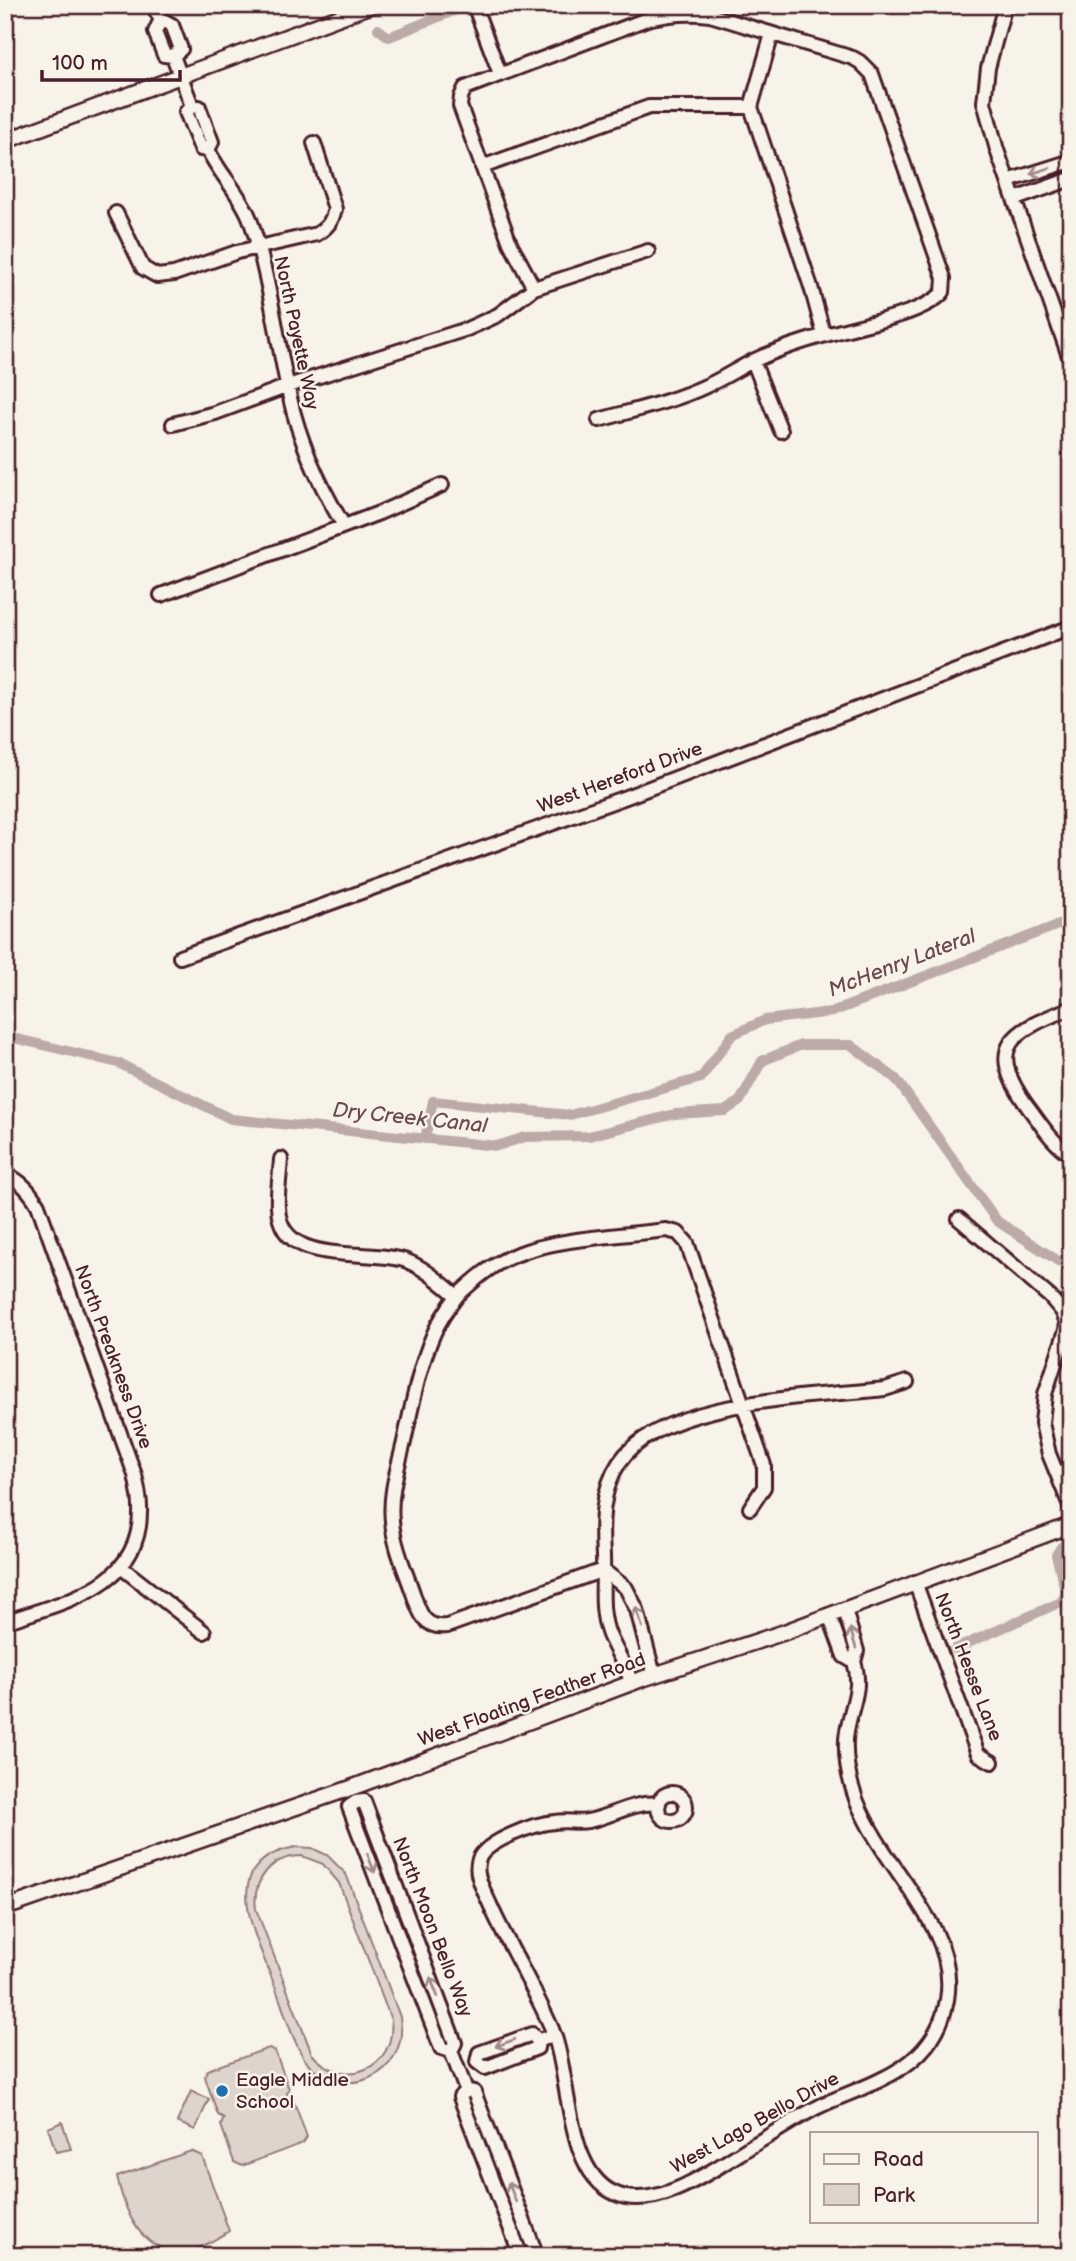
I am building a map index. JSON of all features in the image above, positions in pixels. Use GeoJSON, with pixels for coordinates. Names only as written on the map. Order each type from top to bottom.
{"type":"FeatureCollection","features":[{"type":"Feature","properties":{"kind":"main road"},"geometry":{"type":"LineString","coordinates":[[5,141],[372,5]]}},
{"type":"Feature","properties":{"kind":"main road","name":"West Floating Feather Road"},"geometry":{"type":"LineString","coordinates":[[5,1908],[354,1795],[632,1683],[845,1610],[1071,1525]]}},
{"type":"Feature","properties":{"kind":"street","name":"North Payette Way"},"geometry":{"type":"LineString","coordinates":[[152,5],[161,19],[155,32],[164,55],[173,56],[192,106],[186,112],[201,149],[208,150],[244,206],[258,247],[288,386],[305,449],[344,526]]}},
{"type":"Feature","properties":{"kind":"street"},"geometry":{"type":"LineString","coordinates":[[474,5],[500,75]]}},
{"type":"Feature","properties":{"kind":"street"},"geometry":{"type":"LineString","coordinates":[[1005,5],[988,68],[984,102],[1008,181],[1071,362]]}},
{"type":"Feature","properties":{"kind":"street"},"geometry":{"type":"LineString","coordinates":[[534,288],[510,243],[460,106],[465,88],[647,19],[671,14],[710,15],[853,58],[867,68],[875,80],[944,278],[943,292],[931,302],[877,321],[824,335],[753,361],[705,387],[599,420]]}},
{"type":"Feature","properties":{"kind":"street"},"geometry":{"type":"LineString","coordinates":[[772,34],[751,107],[811,287],[824,335]]}},
{"type":"Feature","properties":{"kind":"street"},"geometry":{"type":"LineString","coordinates":[[482,167],[649,107],[751,107]]}},
{"type":"Feature","properties":{"kind":"street"},"geometry":{"type":"LineString","coordinates":[[116,214],[143,268],[157,276],[174,274],[206,261],[258,247],[317,234],[326,228],[335,209],[314,143]]}},
{"type":"Feature","properties":{"kind":"street"},"geometry":{"type":"LineString","coordinates":[[1008,181],[1071,160]]}},
{"type":"Feature","properties":{"kind":"street"},"geometry":{"type":"LineString","coordinates":[[1015,199],[1071,179]]}},
{"type":"Feature","properties":{"kind":"street"},"geometry":{"type":"LineString","coordinates":[[173,424],[215,413],[288,386],[467,329],[498,315],[534,288],[648,251]]}},
{"type":"Feature","properties":{"kind":"street"},"geometry":{"type":"LineString","coordinates":[[753,361],[781,431]]}},
{"type":"Feature","properties":{"kind":"street"},"geometry":{"type":"LineString","coordinates":[[161,595],[344,526],[442,485]]}},
{"type":"Feature","properties":{"kind":"street","name":"West Hereford Drive"},"geometry":{"type":"LineString","coordinates":[[180,957],[626,797],[1071,627]]}},
{"type":"Feature","properties":{"kind":"street"},"geometry":{"type":"LineString","coordinates":[[1071,1008],[1023,1028],[1013,1038],[1006,1056],[1006,1071],[1013,1087],[1053,1142],[1071,1155]]}},
{"type":"Feature","properties":{"kind":"street"},"geometry":{"type":"LineString","coordinates":[[281,1159],[278,1209],[288,1237],[302,1246],[318,1250],[401,1259],[428,1272],[457,1296]]}},
{"type":"Feature","properties":{"kind":"street","name":"North Preakness Drive"},"geometry":{"type":"LineString","coordinates":[[5,1174],[18,1180],[38,1205],[135,1475],[140,1506],[139,1530],[132,1550],[121,1567]]}},
{"type":"Feature","properties":{"kind":"street"},"geometry":{"type":"LineString","coordinates":[[959,1219],[1050,1297],[1067,1322],[1064,1340],[1045,1394],[1042,1423],[1049,1454],[1071,1508]]}},
{"type":"Feature","properties":{"kind":"street"},"geometry":{"type":"LineString","coordinates":[[603,1570],[438,1627],[430,1624],[420,1613],[398,1552],[392,1521],[392,1495],[415,1392],[433,1335],[442,1316],[457,1296],[477,1278],[515,1255],[596,1239],[666,1230],[678,1233],[687,1243],[764,1465],[764,1487],[750,1508]]}},
{"type":"Feature","properties":{"kind":"street"},"geometry":{"type":"LineString","coordinates":[[632,1683],[609,1634],[601,1599],[604,1501],[619,1463],[640,1441],[665,1426],[743,1405],[885,1389],[907,1382]]}},
{"type":"Feature","properties":{"kind":"street"},"geometry":{"type":"LineString","coordinates":[[5,1622],[96,1588],[121,1567],[204,1632]]}},
{"type":"Feature","properties":{"kind":"street"},"geometry":{"type":"LineString","coordinates":[[603,1570],[626,1588],[637,1610],[654,1675]]}},
{"type":"Feature","properties":{"kind":"street","name":"North Hesse Lane"},"geometry":{"type":"LineString","coordinates":[[915,1582],[978,1754],[992,1762]]}},
{"type":"Feature","properties":{"kind":"street"},"geometry":{"type":"LineString","coordinates":[[829,1615],[844,1656],[854,1662],[857,1651],[845,1610]]}},
{"type":"Feature","properties":{"kind":"street","name":"West Lago Bello Drive"},"geometry":{"type":"LineString","coordinates":[[554,2035],[582,2156],[595,2179],[615,2194],[637,2198],[659,2195],[713,2172],[815,2108],[886,2077],[916,2058],[936,2033],[943,2017],[950,1986],[947,1962],[936,1933],[914,1893],[874,1838],[857,1800],[848,1770],[846,1737],[858,1673],[854,1662]]}},
{"type":"Feature","properties":{"kind":"street","name":"North Moon Bello Way"},"geometry":{"type":"LineString","coordinates":[[354,1795],[349,1807],[441,2048],[451,2051],[458,2069]]}},
{"type":"Feature","properties":{"kind":"street"},"geometry":{"type":"LineString","coordinates":[[466,2090],[458,2069],[477,2062],[479,2053],[531,2034],[538,2041],[554,2035],[479,1878],[477,1868],[480,1856],[494,1842],[547,1823],[591,1821],[639,1804],[659,1804]]}},
{"type":"Feature","properties":{"kind":"street"},"geometry":{"type":"LineString","coordinates":[[466,2090],[460,2097],[521,2256]]}},
{"type":"Feature","properties":{"kind":"street"},"geometry":{"type":"LineString","coordinates":[[466,2090],[474,2092],[537,2256]]}},
{"type":"Feature","properties":{"kind":"green space"},"geometry":{"type":"Polygon","coordinates":[[[296,1847],[312,1848],[327,1855],[346,1874],[400,2017],[401,2037],[395,2055],[385,2068],[370,2078],[354,2082],[337,2081],[320,2074],[305,2060],[296,2042],[258,1944],[248,1903],[248,1884],[255,1868],[271,1855],[296,1847]],[[302,1856],[291,1857],[273,1865],[266,1871],[257,1888],[256,1909],[312,2054],[338,2071],[352,2072],[377,2062],[386,2051],[391,2037],[391,2020],[339,1883],[323,1864],[302,1856]]]}},
{"type":"Feature","properties":{"kind":"green space"},"geometry":{"type":"Polygon","coordinates":[[[269,2048],[275,2051],[289,2089],[286,2096],[293,2099],[307,2137],[303,2143],[242,2166],[234,2162],[221,2125],[224,2118],[218,2115],[205,2077],[207,2070],[269,2048]]]}},
{"type":"Feature","properties":{"kind":"green space"},"geometry":{"type":"Polygon","coordinates":[[[191,2091],[209,2099],[195,2130],[177,2122],[191,2091]]]}},
{"type":"Feature","properties":{"kind":"green space"},"geometry":{"type":"Polygon","coordinates":[[[62,2122],[71,2149],[56,2152],[48,2128],[62,2122]]]}},
{"type":"Feature","properties":{"kind":"green space"},"geometry":{"type":"Polygon","coordinates":[[[191,2151],[202,2156],[229,2231],[195,2249],[177,2251],[150,2242],[140,2232],[126,2206],[117,2177],[191,2151]]]}},
{"type":"Feature","properties":{"kind":"waterway"},"geometry":{"type":"LineString","coordinates":[[378,29],[389,37],[468,5]]}},
{"type":"Feature","properties":{"kind":"waterway","name":"McHenry Lateral"},"geometry":{"type":"LineString","coordinates":[[425,1139],[433,1101],[570,1115],[701,1078],[732,1035],[765,1020],[832,1012],[1071,920]]}},
{"type":"Feature","properties":{"kind":"waterway","name":"Dry Creek Canal"},"geometry":{"type":"LineString","coordinates":[[5,1036],[118,1063],[231,1119],[497,1146],[525,1137],[589,1136],[675,1114],[725,1111],[740,1101],[762,1061],[801,1045],[851,1045],[896,1079],[997,1221],[1071,1271]]}},
{"type":"Feature","properties":{"kind":"waterway"},"geometry":{"type":"LineString","coordinates":[[955,1649],[1061,1602],[1066,1594],[1056,1555],[1061,1547],[1071,1541]]}},
{"type":"Feature","properties":{"kind":"place","name":"Eagle Middle School"},"geometry":{"type":"Point","coordinates":[222,2091]}}]}
